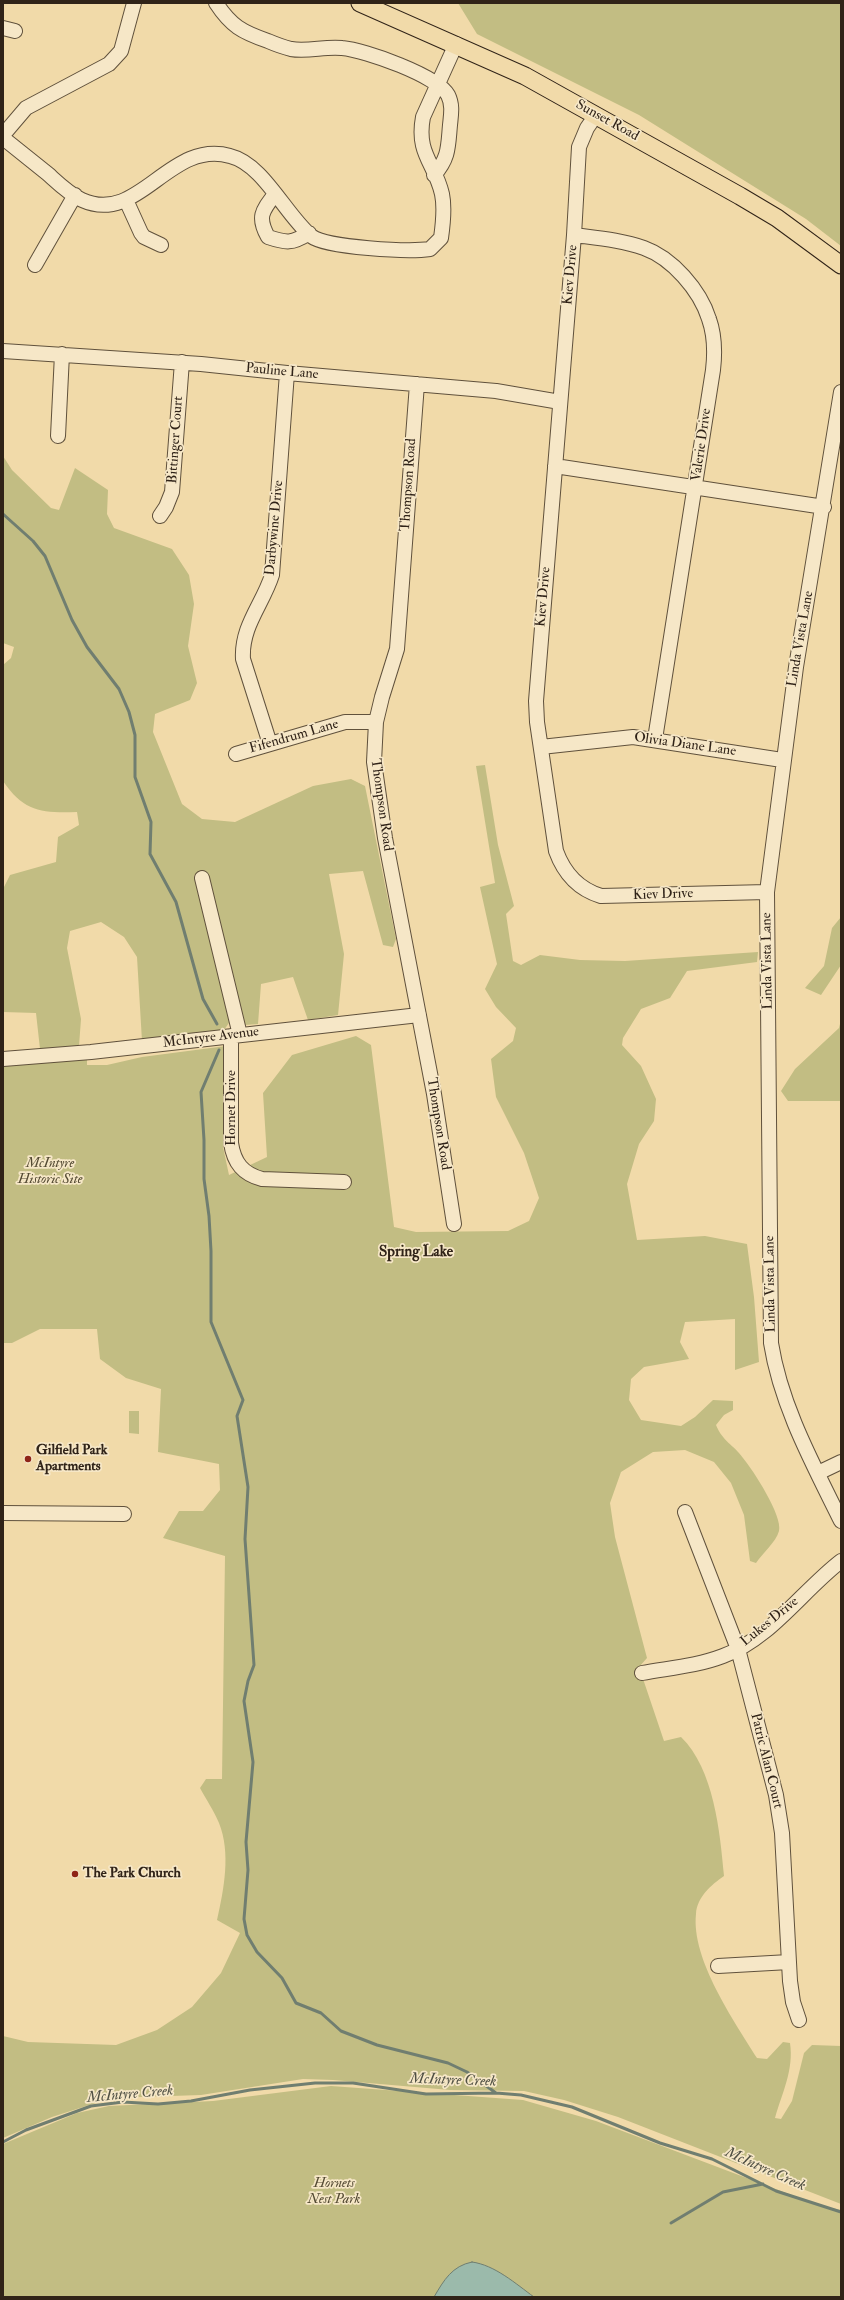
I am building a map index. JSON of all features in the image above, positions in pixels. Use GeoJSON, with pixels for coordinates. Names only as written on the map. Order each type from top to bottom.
{"type":"FeatureCollection","features":[{"type":"Feature","properties":{"kind":"main road","name":"Sunset Road"},"geometry":{"type":"LineString","coordinates":[[360,3],[456,44],[525,76],[777,218],[841,265]]}},
{"type":"Feature","properties":{"kind":"street"},"geometry":{"type":"LineString","coordinates":[[134,3],[121,51],[116,58],[109,64],[26,108],[3,137],[75,195],[93,203],[103,204],[126,200],[177,164],[198,155],[210,153],[223,154],[241,160],[256,172],[309,233],[319,240],[330,244],[430,249],[441,238],[444,214],[442,193],[422,144],[420,129],[423,117],[456,44]]}},
{"type":"Feature","properties":{"kind":"street"},"geometry":{"type":"LineString","coordinates":[[216,3],[231,23],[240,31],[258,38],[290,49],[329,47],[364,52],[438,83],[448,95],[452,107],[448,151],[445,163],[434,175]]}},
{"type":"Feature","properties":{"kind":"street","name":"Kiev Drive"},"geometry":{"type":"LineString","coordinates":[[596,115],[582,138],[579,147],[574,236],[536,701],[540,747],[556,851],[562,867],[580,886],[591,893],[614,897],[767,892]]}},
{"type":"Feature","properties":{"kind":"street"},"geometry":{"type":"LineString","coordinates":[[275,194],[262,213],[261,225],[268,237],[287,242],[297,241],[309,233]]}},
{"type":"Feature","properties":{"kind":"street"},"geometry":{"type":"LineString","coordinates":[[35,265],[75,195]]}},
{"type":"Feature","properties":{"kind":"street"},"geometry":{"type":"LineString","coordinates":[[126,200],[144,237],[161,245]]}},
{"type":"Feature","properties":{"kind":"street","name":"Valerie Drive"},"geometry":{"type":"LineString","coordinates":[[574,236],[604,239],[644,248],[662,257],[676,270],[701,301],[709,318],[715,352],[655,739]]}},
{"type":"Feature","properties":{"kind":"street","name":"Pauline Lane"},"geometry":{"type":"LineString","coordinates":[[3,350],[182,362],[287,374],[496,391],[560,402]]}},
{"type":"Feature","properties":{"kind":"street"},"geometry":{"type":"LineString","coordinates":[[58,436],[62,354]]}},
{"type":"Feature","properties":{"kind":"street","name":"Bittinger Court"},"geometry":{"type":"LineString","coordinates":[[160,516],[166,507],[172,492],[182,362]]}},
{"type":"Feature","properties":{"kind":"street","name":"Darbywine Drive"},"geometry":{"type":"LineString","coordinates":[[270,744],[243,659],[242,646],[252,617],[269,586],[272,575],[287,374]]}},
{"type":"Feature","properties":{"kind":"street","name":"Thompson Road"},"geometry":{"type":"LineString","coordinates":[[416,384],[397,649],[376,722],[374,747],[376,781],[385,838],[434,1094],[454,1224]]}},
{"type":"Feature","properties":{"kind":"street","name":"Linda Vista Lane"},"geometry":{"type":"LineString","coordinates":[[841,392],[824,507],[796,667],[782,760],[767,892],[771,1343],[780,1384],[818,1473],[841,1521]]}},
{"type":"Feature","properties":{"kind":"street"},"geometry":{"type":"LineString","coordinates":[[555,466],[824,507]]}},
{"type":"Feature","properties":{"kind":"street","name":"Fifendrum Lane"},"geometry":{"type":"LineString","coordinates":[[236,754],[345,722],[376,722]]}},
{"type":"Feature","properties":{"kind":"street","name":"Olivia Diane Lane"},"geometry":{"type":"LineString","coordinates":[[540,747],[608,738],[633,737],[655,739],[782,760]]}},
{"type":"Feature","properties":{"kind":"street","name":"Hornet Drive"},"geometry":{"type":"LineString","coordinates":[[202,878],[236,1035],[231,1143],[232,1153],[241,1169],[251,1177],[262,1179],[344,1182]]}},
{"type":"Feature","properties":{"kind":"street","name":"McIntyre Avenue"},"geometry":{"type":"LineString","coordinates":[[3,1059],[92,1052],[419,1015]]}},
{"type":"Feature","properties":{"kind":"street"},"geometry":{"type":"LineString","coordinates":[[818,1473],[841,1462]]}},
{"type":"Feature","properties":{"kind":"street","name":"Patric Alan Court"},"geometry":{"type":"LineString","coordinates":[[685,1512],[738,1649],[779,1815],[793,2002],[800,2020]]}},
{"type":"Feature","properties":{"kind":"street"},"geometry":{"type":"LineString","coordinates":[[3,1513],[124,1514]]}},
{"type":"Feature","properties":{"kind":"street","name":"Lukes Drive"},"geometry":{"type":"LineString","coordinates":[[642,1673],[708,1661],[738,1649],[760,1634],[841,1561]]}},
{"type":"Feature","properties":{"kind":"street"},"geometry":{"type":"LineString","coordinates":[[718,1966],[789,1962]]}},
{"type":"Feature","properties":{"kind":"green space"},"geometry":{"type":"Polygon","coordinates":[[[458,3],[841,3],[841,246],[806,219],[639,115],[477,34],[458,3]]]}},
{"type":"Feature","properties":{"kind":"green space"},"geometry":{"type":"Polygon","coordinates":[[[3,456],[12,470],[51,508],[59,510],[75,468],[108,490],[107,514],[114,528],[172,549],[189,575],[194,604],[188,646],[197,683],[190,700],[155,714],[153,732],[182,804],[202,819],[235,822],[313,786],[351,779],[365,786],[396,939],[393,947],[383,945],[363,871],[329,874],[344,954],[338,1015],[308,1020],[293,977],[261,984],[258,1024],[245,1025],[208,873],[194,875],[231,1020],[224,1030],[196,1036],[142,1041],[137,957],[124,937],[101,922],[70,931],[67,948],[81,1019],[79,1046],[40,1049],[36,1013],[3,1012],[3,889],[10,875],[56,862],[58,837],[79,825],[77,812],[44,811],[26,805],[18,799],[3,781],[3,665],[11,658],[14,647],[3,643],[3,456]]]}},
{"type":"Feature","properties":{"kind":"green space","name":"McIntyre Historic Site"},"geometry":{"type":"Polygon","coordinates":[[[485,765],[498,845],[514,906],[506,914],[513,961],[521,965],[540,955],[580,960],[625,961],[758,952],[757,962],[687,971],[670,998],[641,1009],[623,1038],[622,1045],[641,1066],[656,1099],[654,1121],[639,1144],[627,1184],[637,1240],[705,1236],[747,1244],[754,1297],[759,1362],[735,1370],[735,1319],[685,1322],[680,1342],[689,1359],[644,1367],[631,1379],[629,1400],[641,1420],[681,1426],[695,1417],[713,1400],[733,1401],[733,1410],[724,1415],[716,1425],[725,1439],[748,1464],[760,1482],[772,1504],[779,1524],[779,1531],[772,1544],[756,1563],[750,1561],[744,1515],[731,1483],[714,1462],[685,1450],[653,1452],[621,1472],[610,1503],[615,1537],[647,1658],[639,1667],[664,1741],[681,1737],[692,1750],[708,1783],[717,1821],[724,1876],[714,1883],[706,1892],[697,1908],[696,1932],[700,1950],[707,1970],[726,2008],[757,2058],[767,2059],[783,2042],[790,2043],[791,2053],[789,2072],[775,2118],[781,2119],[792,2101],[804,2053],[812,2045],[841,2046],[841,2204],[618,2117],[564,2100],[524,2091],[450,2090],[333,2080],[303,2079],[201,2095],[111,2098],[52,2117],[3,2138],[3,2036],[28,2042],[116,2045],[157,2030],[192,2007],[221,1973],[240,1933],[217,1920],[224,1884],[225,1846],[219,1823],[200,1788],[206,1779],[222,1779],[225,1556],[163,1538],[179,1511],[203,1511],[220,1490],[219,1464],[158,1452],[161,1389],[126,1378],[100,1359],[97,1329],[40,1329],[12,1343],[3,1343],[3,1064],[87,1058],[87,1065],[107,1065],[142,1057],[226,1046],[223,1147],[229,1175],[267,1157],[263,1093],[292,1055],[356,1036],[371,1045],[394,1227],[416,1232],[508,1231],[529,1221],[539,1198],[524,1153],[496,1097],[491,1059],[513,1041],[516,1028],[496,1007],[485,989],[497,964],[480,887],[495,883],[476,766],[485,765]]]}},
{"type":"Feature","properties":{"kind":"green space"},"geometry":{"type":"Polygon","coordinates":[[[841,917],[841,965],[821,995],[805,988],[824,966],[832,928],[841,917]]]}},
{"type":"Feature","properties":{"kind":"green space"},"geometry":{"type":"Polygon","coordinates":[[[841,1020],[841,1101],[788,1101],[781,1091],[795,1069],[839,1028],[841,1020]]]}},
{"type":"Feature","properties":{"kind":"green space"},"geometry":{"type":"Polygon","coordinates":[[[129,1411],[139,1411],[139,1434],[129,1433],[129,1411]]]}},
{"type":"Feature","properties":{"kind":"green space","name":"Hornets Nest Park"},"geometry":{"type":"Polygon","coordinates":[[[331,2086],[523,2100],[596,2121],[818,2205],[841,2210],[841,2297],[3,2297],[3,2144],[77,2113],[109,2106],[213,2101],[331,2086]]]}},
{"type":"Feature","properties":{"kind":"shaded area"},"geometry":{"type":"Polygon","coordinates":[[[472,2262],[497,2271],[534,2297],[434,2297],[445,2280],[454,2270],[472,2262]]]}},
{"type":"Feature","properties":{"kind":"waterway"},"geometry":{"type":"LineString","coordinates":[[3,514],[33,541],[45,556],[72,620],[87,647],[119,689],[129,712],[135,735],[135,777],[151,822],[150,854],[176,902],[203,999],[217,1024]]}},
{"type":"Feature","properties":{"kind":"waterway"},"geometry":{"type":"LineString","coordinates":[[219,1050],[201,1092],[204,1140],[204,1179],[209,1216],[211,1251],[211,1322],[243,1400],[237,1416],[248,1487],[245,1539],[254,1665],[248,1681],[244,1701],[253,1762],[246,1842],[248,1870],[244,1919],[247,1935],[257,1952],[282,1978],[296,2003],[321,2013],[341,2031],[377,2045],[448,2063],[467,2072],[496,2093]]}},
{"type":"Feature","properties":{"kind":"waterway","name":"McIntyre Creek"},"geometry":{"type":"LineString","coordinates":[[3,2142],[26,2130],[91,2106],[123,2102],[158,2104],[191,2101],[250,2090],[315,2083],[353,2083],[426,2094],[496,2093],[521,2095],[572,2107],[660,2143],[712,2159],[776,2191],[841,2212]]}},
{"type":"Feature","properties":{"kind":"waterway"},"geometry":{"type":"LineString","coordinates":[[671,2223],[723,2192],[763,2184]]}},
{"type":"Feature","properties":{"kind":"place","name":"Gilfield Park Apartments"},"geometry":{"type":"Point","coordinates":[28,1459]}},
{"type":"Feature","properties":{"kind":"place","name":"The Park Church"},"geometry":{"type":"Point","coordinates":[75,1874]}},
{"type":"Feature","properties":{"kind":"district","name":"Spring Lake"},"geometry":{"type":"Point","coordinates":[416,1253]}}]}
